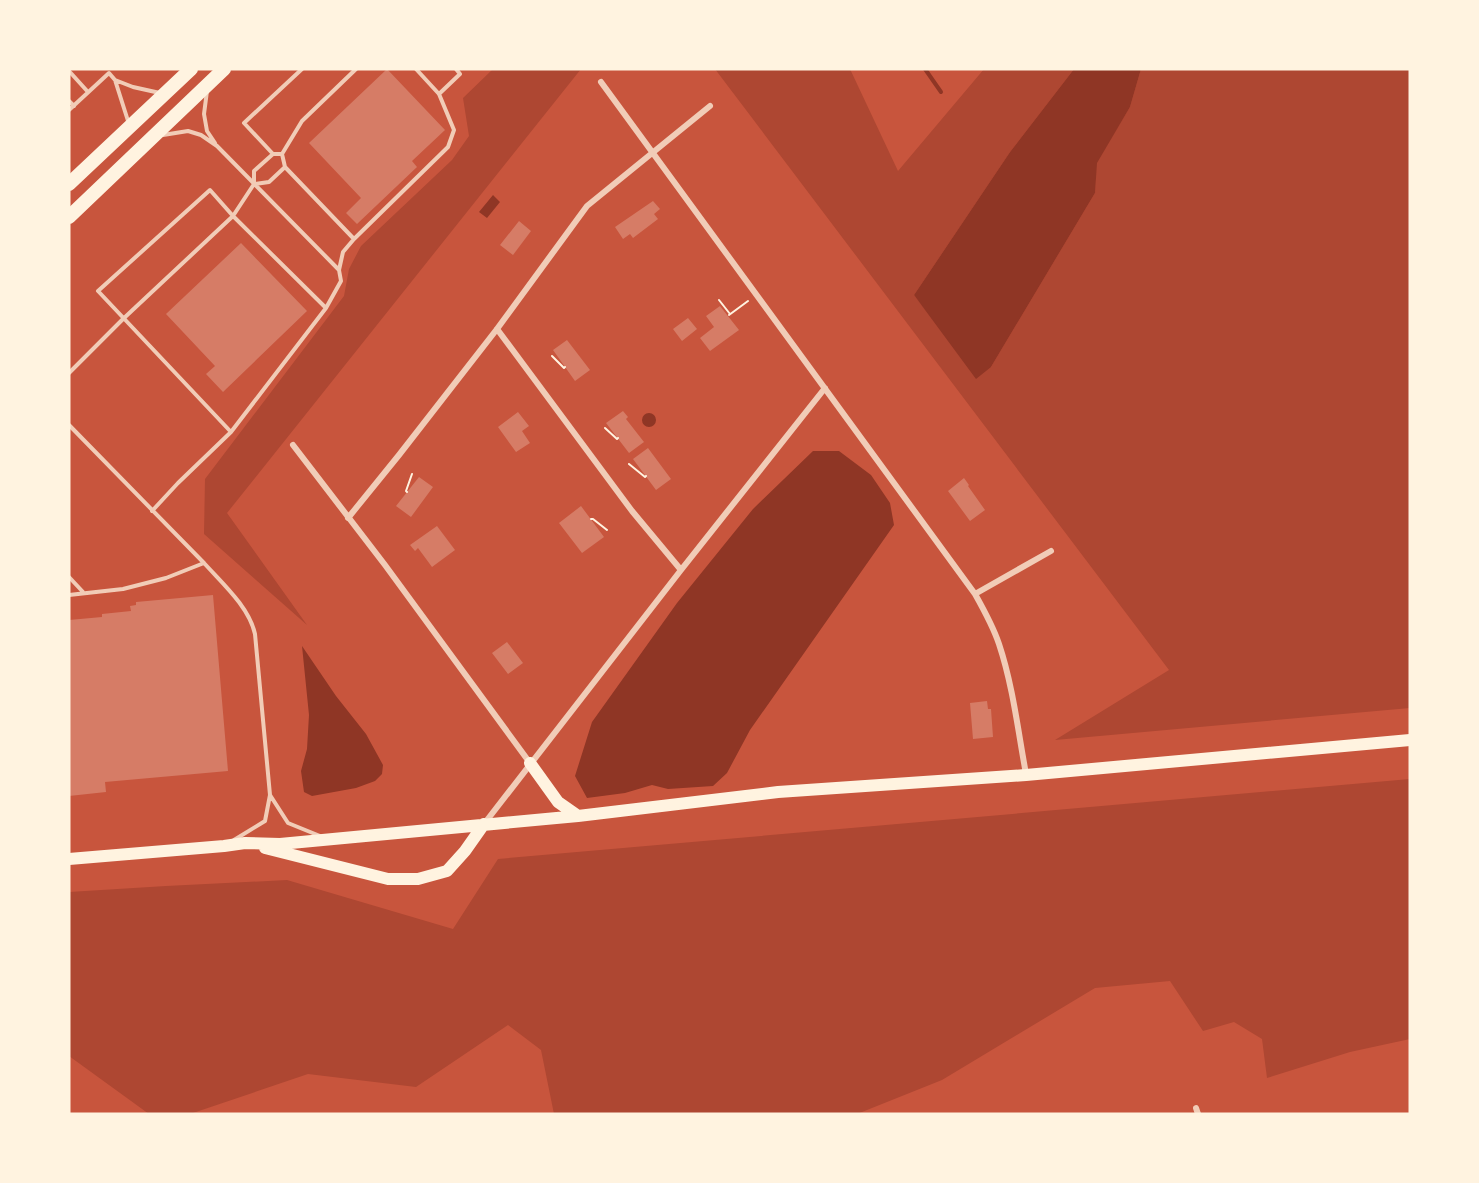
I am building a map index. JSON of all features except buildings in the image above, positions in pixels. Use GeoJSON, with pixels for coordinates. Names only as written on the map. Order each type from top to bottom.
{"type":"FeatureCollection","features":[{"type":"Feature","properties":{"kind":"highway"},"geometry":{"type":"LineString","coordinates":[[69,184],[191,69]]}},
{"type":"Feature","properties":{"kind":"highway"},"geometry":{"type":"LineString","coordinates":[[69,217],[224,69]]}},
{"type":"Feature","properties":{"kind":"main road"},"geometry":{"type":"LineString","coordinates":[[69,858],[245,843],[280,844],[578,816],[778,792],[1026,775],[1410,740]]}},
{"type":"Feature","properties":{"kind":"main road"},"geometry":{"type":"LineString","coordinates":[[530,763],[558,802],[578,816]]}},
{"type":"Feature","properties":{"kind":"main road"},"geometry":{"type":"LineString","coordinates":[[245,843],[388,879],[418,879],[447,872],[484,824]]}},
{"type":"Feature","properties":{"kind":"street"},"geometry":{"type":"LineString","coordinates":[[601,82],[975,594],[999,643],[1012,694],[1026,775]]}},
{"type":"Feature","properties":{"kind":"street"},"geometry":{"type":"LineString","coordinates":[[348,518],[497,329],[587,207],[710,106]]}},
{"type":"Feature","properties":{"kind":"street"},"geometry":{"type":"LineString","coordinates":[[497,329],[632,511],[681,570]]}},
{"type":"Feature","properties":{"kind":"street"},"geometry":{"type":"LineString","coordinates":[[484,824],[825,388]]}},
{"type":"Feature","properties":{"kind":"street"},"geometry":{"type":"LineString","coordinates":[[293,445],[385,565],[530,763]]}},
{"type":"Feature","properties":{"kind":"street"},"geometry":{"type":"LineString","coordinates":[[975,594],[1052,551]]}},
{"type":"Feature","properties":{"kind":"lane"},"geometry":{"type":"LineString","coordinates":[[273,154],[244,123],[302,69]]}},
{"type":"Feature","properties":{"kind":"lane"},"geometry":{"type":"LineString","coordinates":[[354,239],[285,166],[282,154],[302,121],[356,69]]}},
{"type":"Feature","properties":{"kind":"lane"},"geometry":{"type":"LineString","coordinates":[[152,511],[231,432],[326,308],[341,281],[339,270],[343,252],[448,147],[454,130],[439,94],[416,69]]}},
{"type":"Feature","properties":{"kind":"lane"},"geometry":{"type":"LineString","coordinates":[[439,94],[460,74],[456,69]]}},
{"type":"Feature","properties":{"kind":"lane"},"geometry":{"type":"LineString","coordinates":[[69,110],[109,70],[115,80],[130,127]]}},
{"type":"Feature","properties":{"kind":"lane"},"geometry":{"type":"LineString","coordinates":[[69,71],[88,92]]}},
{"type":"Feature","properties":{"kind":"lane"},"geometry":{"type":"LineString","coordinates":[[115,80],[165,95]]}},
{"type":"Feature","properties":{"kind":"lane"},"geometry":{"type":"LineString","coordinates":[[208,85],[204,114],[207,131],[217,146],[339,270]]}},
{"type":"Feature","properties":{"kind":"lane"},"geometry":{"type":"LineString","coordinates":[[69,101],[74,106]]}},
{"type":"Feature","properties":{"kind":"lane"},"geometry":{"type":"LineString","coordinates":[[152,137],[188,131],[201,135],[217,146]]}},
{"type":"Feature","properties":{"kind":"lane"},"geometry":{"type":"LineString","coordinates":[[69,373],[233,216],[254,184],[254,171],[273,154],[282,154]]}},
{"type":"Feature","properties":{"kind":"lane"},"geometry":{"type":"LineString","coordinates":[[254,184],[269,182],[285,166]]}},
{"type":"Feature","properties":{"kind":"lane"},"geometry":{"type":"LineString","coordinates":[[231,432],[98,291],[210,190],[233,216],[326,308]]}},
{"type":"Feature","properties":{"kind":"lane"},"geometry":{"type":"LineString","coordinates":[[69,425],[204,563],[239,603],[253,623],[270,795],[265,821],[224,846]]}},
{"type":"Feature","properties":{"kind":"lane"},"geometry":{"type":"LineString","coordinates":[[69,595],[123,589],[166,578],[204,563]]}},
{"type":"Feature","properties":{"kind":"lane"},"geometry":{"type":"LineString","coordinates":[[69,578],[83,593]]}},
{"type":"Feature","properties":{"kind":"lane"},"geometry":{"type":"LineString","coordinates":[[270,795],[288,823],[329,839]]}},
{"type":"Feature","properties":{"kind":"path"},"geometry":{"type":"LineString","coordinates":[[719,300],[729,315],[757,295]]}},
{"type":"Feature","properties":{"kind":"path"},"geometry":{"type":"LineString","coordinates":[[552,356],[565,367]]}},
{"type":"Feature","properties":{"kind":"path"},"geometry":{"type":"LineString","coordinates":[[605,428],[618,438]]}},
{"type":"Feature","properties":{"kind":"path"},"geometry":{"type":"LineString","coordinates":[[629,464],[646,476]]}},
{"type":"Feature","properties":{"kind":"path"},"geometry":{"type":"LineString","coordinates":[[407,492],[412,474]]}},
{"type":"Feature","properties":{"kind":"path"},"geometry":{"type":"LineString","coordinates":[[591,519],[607,530]]}},
{"type":"Feature","properties":{"kind":"shaded area"},"geometry":{"type":"Polygon","coordinates":[[[493,69],[581,69],[227,513],[307,625],[204,534],[205,479],[344,296],[349,269],[361,246],[452,160],[469,136],[463,98],[493,69]]]}},
{"type":"Feature","properties":{"kind":"shaded area"},"geometry":{"type":"Polygon","coordinates":[[[715,69],[850,69],[898,171],[984,69],[1074,69],[1010,152],[914,295],[940,328],[991,367],[1095,193],[1096,163],[1130,107],[1141,69],[1410,69],[1410,708],[1055,740],[1169,670],[715,69]]]}},
{"type":"Feature","properties":{"kind":"shaded area"},"geometry":{"type":"Polygon","coordinates":[[[1074,69],[1141,69],[1130,107],[1097,163],[1095,193],[991,367],[976,379],[914,295],[1010,152],[1074,69]]]}},
{"type":"Feature","properties":{"kind":"shaded area"},"geometry":{"type":"Polygon","coordinates":[[[493,195],[500,202],[487,218],[479,212],[493,195]]]}},
{"type":"Feature","properties":{"kind":"shaded area"},"geometry":{"type":"Polygon","coordinates":[[[649,413],[654,415],[656,420],[654,425],[649,427],[644,425],[642,420],[644,415],[649,413]]]}},
{"type":"Feature","properties":{"kind":"shaded area"},"geometry":{"type":"Polygon","coordinates":[[[813,451],[839,451],[871,475],[890,503],[894,525],[750,730],[727,773],[713,786],[668,789],[652,785],[625,793],[587,798],[575,776],[592,722],[677,603],[753,509],[813,451]]]}},
{"type":"Feature","properties":{"kind":"shaded area"},"geometry":{"type":"Polygon","coordinates":[[[302,646],[336,696],[366,734],[383,765],[382,774],[375,781],[356,788],[312,796],[304,792],[301,771],[307,749],[309,715],[302,646]]]}},
{"type":"Feature","properties":{"kind":"shaded area"},"geometry":{"type":"Polygon","coordinates":[[[1410,779],[1410,1039],[1350,1052],[1267,1078],[1262,1039],[1234,1022],[1203,1031],[1170,981],[1095,988],[942,1080],[857,1114],[554,1114],[541,1050],[508,1025],[416,1087],[308,1074],[190,1114],[149,1114],[69,1056],[69,892],[287,880],[453,929],[498,859],[1410,779]]]}},
{"type":"Feature","properties":{"kind":"waterway"},"geometry":{"type":"LineString","coordinates":[[925,69],[941,92]]}}]}
